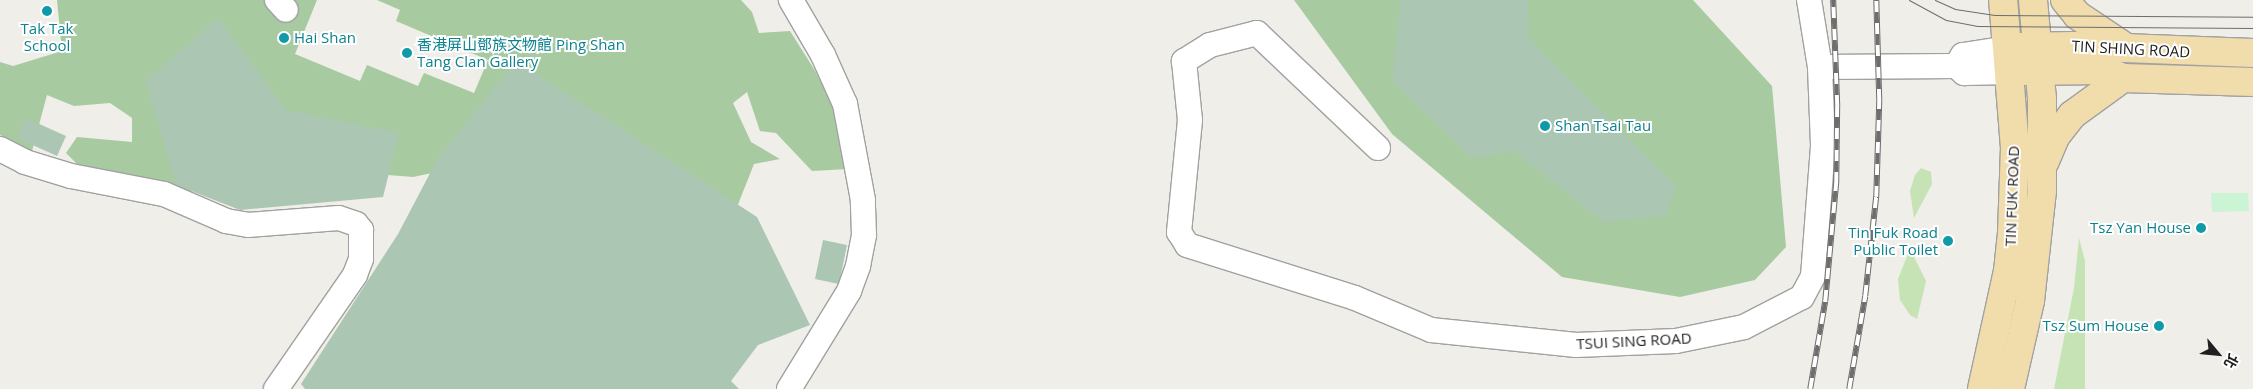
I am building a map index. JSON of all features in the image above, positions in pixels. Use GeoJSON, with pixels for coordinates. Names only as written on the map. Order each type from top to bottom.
{"type":"FeatureCollection","features":[{"type":"Feature","properties":{"kind":"main road","name":"TIN FUK ROAD"},"geometry":{"type":"LineString","coordinates":[[1982,389],[2004,289],[2012,233],[2015,148],[2010,60],[2003,0]]}},
{"type":"Feature","properties":{"kind":"main road","name":"TIN FUK ROAD"},"geometry":{"type":"LineString","coordinates":[[2010,389],[2030,301],[2042,170],[2039,58],[2033,0]]}},
{"type":"Feature","properties":{"kind":"main road"},"geometry":{"type":"LineString","coordinates":[[2065,0],[2077,15],[2099,32],[2133,51]]}},
{"type":"Feature","properties":{"kind":"main road","name":"TIN SHING ROAD"},"geometry":{"type":"LineString","coordinates":[[2010,60],[2133,51],[2252,53]]}},
{"type":"Feature","properties":{"kind":"main road","name":"TIN SHING ROAD"},"geometry":{"type":"LineString","coordinates":[[2039,58],[2104,70],[2124,78],[2253,82]]}},
{"type":"Feature","properties":{"kind":"main road"},"geometry":{"type":"LineString","coordinates":[[2042,170],[2048,152],[2063,125],[2084,104],[2124,78]]}},
{"type":"Feature","properties":{"kind":"street"},"geometry":{"type":"LineString","coordinates":[[789,389],[849,291],[858,266],[864,234],[862,200],[846,104],[823,55],[790,0]]}},
{"type":"Feature","properties":{"kind":"street","name":"TSUI SING ROAD"},"geometry":{"type":"LineString","coordinates":[[1378,148],[1257,33],[1210,45],[1184,62],[1190,120],[1179,232],[1187,245],[1356,298],[1431,330],[1576,345],[1676,341],[1714,336],[1744,327],[1781,310],[1802,297],[1810,287],[1813,276],[1823,145],[1820,67],[1809,0]]}},
{"type":"Feature","properties":{"kind":"street"},"geometry":{"type":"LineString","coordinates":[[1820,67],[1956,66],[1963,55],[2010,60]]}},
{"type":"Feature","properties":{"kind":"street"},"geometry":{"type":"LineString","coordinates":[[0,149],[25,162],[71,176],[164,194],[226,221],[248,225],[339,218],[356,224],[361,230],[361,260],[355,274],[276,389]]}},
{"type":"Feature","properties":{"kind":"green space"},"geometry":{"type":"Polygon","coordinates":[[[57,0],[317,0],[295,54],[360,81],[367,65],[418,86],[424,73],[474,93],[488,60],[396,21],[400,10],[377,0],[741,0],[752,12],[759,33],[790,31],[814,69],[843,125],[848,169],[812,171],[776,133],[760,131],[747,92],[733,103],[751,142],[780,159],[754,164],[737,207],[606,157],[554,86],[487,115],[451,169],[413,177],[376,174],[187,177],[197,209],[92,179],[66,153],[77,137],[132,142],[132,118],[110,103],[74,106],[47,95],[32,151],[0,135],[0,62],[13,66],[62,51],[57,0]]]}},
{"type":"Feature","properties":{"kind":"green space"},"geometry":{"type":"Polygon","coordinates":[[[1294,0],[1693,0],[1772,86],[1786,247],[1755,280],[1680,297],[1562,277],[1392,134],[1294,0]]]}},
{"type":"Feature","properties":{"kind":"green space"},"geometry":{"type":"Polygon","coordinates":[[[1401,0],[1528,0],[1527,37],[1676,186],[1666,214],[1605,222],[1514,151],[1473,158],[1392,81],[1401,0]]]}},
{"type":"Feature","properties":{"kind":"green space"},"geometry":{"type":"Polygon","coordinates":[[[218,18],[286,110],[399,133],[383,197],[240,210],[176,185],[146,81],[218,18]]]}},
{"type":"Feature","properties":{"kind":"green space"},"geometry":{"type":"Polygon","coordinates":[[[516,61],[757,217],[810,325],[758,345],[731,381],[739,389],[305,389],[301,384],[398,234],[437,160],[516,61]]]}},
{"type":"Feature","properties":{"kind":"green space"},"geometry":{"type":"Polygon","coordinates":[[[26,118],[66,136],[57,156],[17,138],[26,118]]]}},
{"type":"Feature","properties":{"kind":"green space"},"geometry":{"type":"Polygon","coordinates":[[[1921,168],[1931,172],[1932,184],[1914,218],[1910,191],[1915,175],[1921,168]]]}},
{"type":"Feature","properties":{"kind":"green space"},"geometry":{"type":"Polygon","coordinates":[[[2211,193],[2248,193],[2249,211],[2212,212],[2211,193]]]}},
{"type":"Feature","properties":{"kind":"green space"},"geometry":{"type":"Polygon","coordinates":[[[2079,238],[2085,261],[2085,389],[2054,389],[2074,288],[2079,238]]]}},
{"type":"Feature","properties":{"kind":"green space"},"geometry":{"type":"Polygon","coordinates":[[[823,240],[847,245],[839,284],[815,279],[823,240]]]}},
{"type":"Feature","properties":{"kind":"green space"},"geometry":{"type":"Polygon","coordinates":[[[1910,249],[1926,281],[1917,319],[1910,315],[1900,300],[1898,279],[1910,249]]]}},
{"type":"Feature","properties":{"kind":"tram line"},"geometry":{"type":"LineString","coordinates":[[1909,0],[1946,20],[1977,26],[2253,28]]}},
{"type":"Feature","properties":{"kind":"tram line"},"geometry":{"type":"LineString","coordinates":[[1935,0],[1955,9],[1995,15],[2253,17]]}},
{"type":"Feature","properties":{"kind":"railway"},"geometry":{"type":"LineString","coordinates":[[1810,389],[1825,301],[1836,183],[1837,106],[1833,0]]}},
{"type":"Feature","properties":{"kind":"railway"},"geometry":{"type":"LineString","coordinates":[[1849,389],[1865,296],[1876,197],[1879,100],[1876,0]]}},
{"type":"Feature","properties":{"kind":"place","name":"Tak Tak School"},"geometry":{"type":"Point","coordinates":[47,11]}},
{"type":"Feature","properties":{"kind":"place","name":"Hai Shan"},"geometry":{"type":"Point","coordinates":[284,38]}},
{"type":"Feature","properties":{"kind":"place","name":"香港屏山鄧族文物館 Ping Shan Tang Clan Gallery"},"geometry":{"type":"Point","coordinates":[407,53]}},
{"type":"Feature","properties":{"kind":"place","name":"Shan Tsai Tau"},"geometry":{"type":"Point","coordinates":[1545,126]}},
{"type":"Feature","properties":{"kind":"place","name":"Tsz Yan House"},"geometry":{"type":"Point","coordinates":[2201,228]}},
{"type":"Feature","properties":{"kind":"place","name":"Tin Fuk Road Public Toilet"},"geometry":{"type":"Point","coordinates":[1948,241]}},
{"type":"Feature","properties":{"kind":"place","name":"Tsz Sum House"},"geometry":{"type":"Point","coordinates":[2159,326]}}]}
